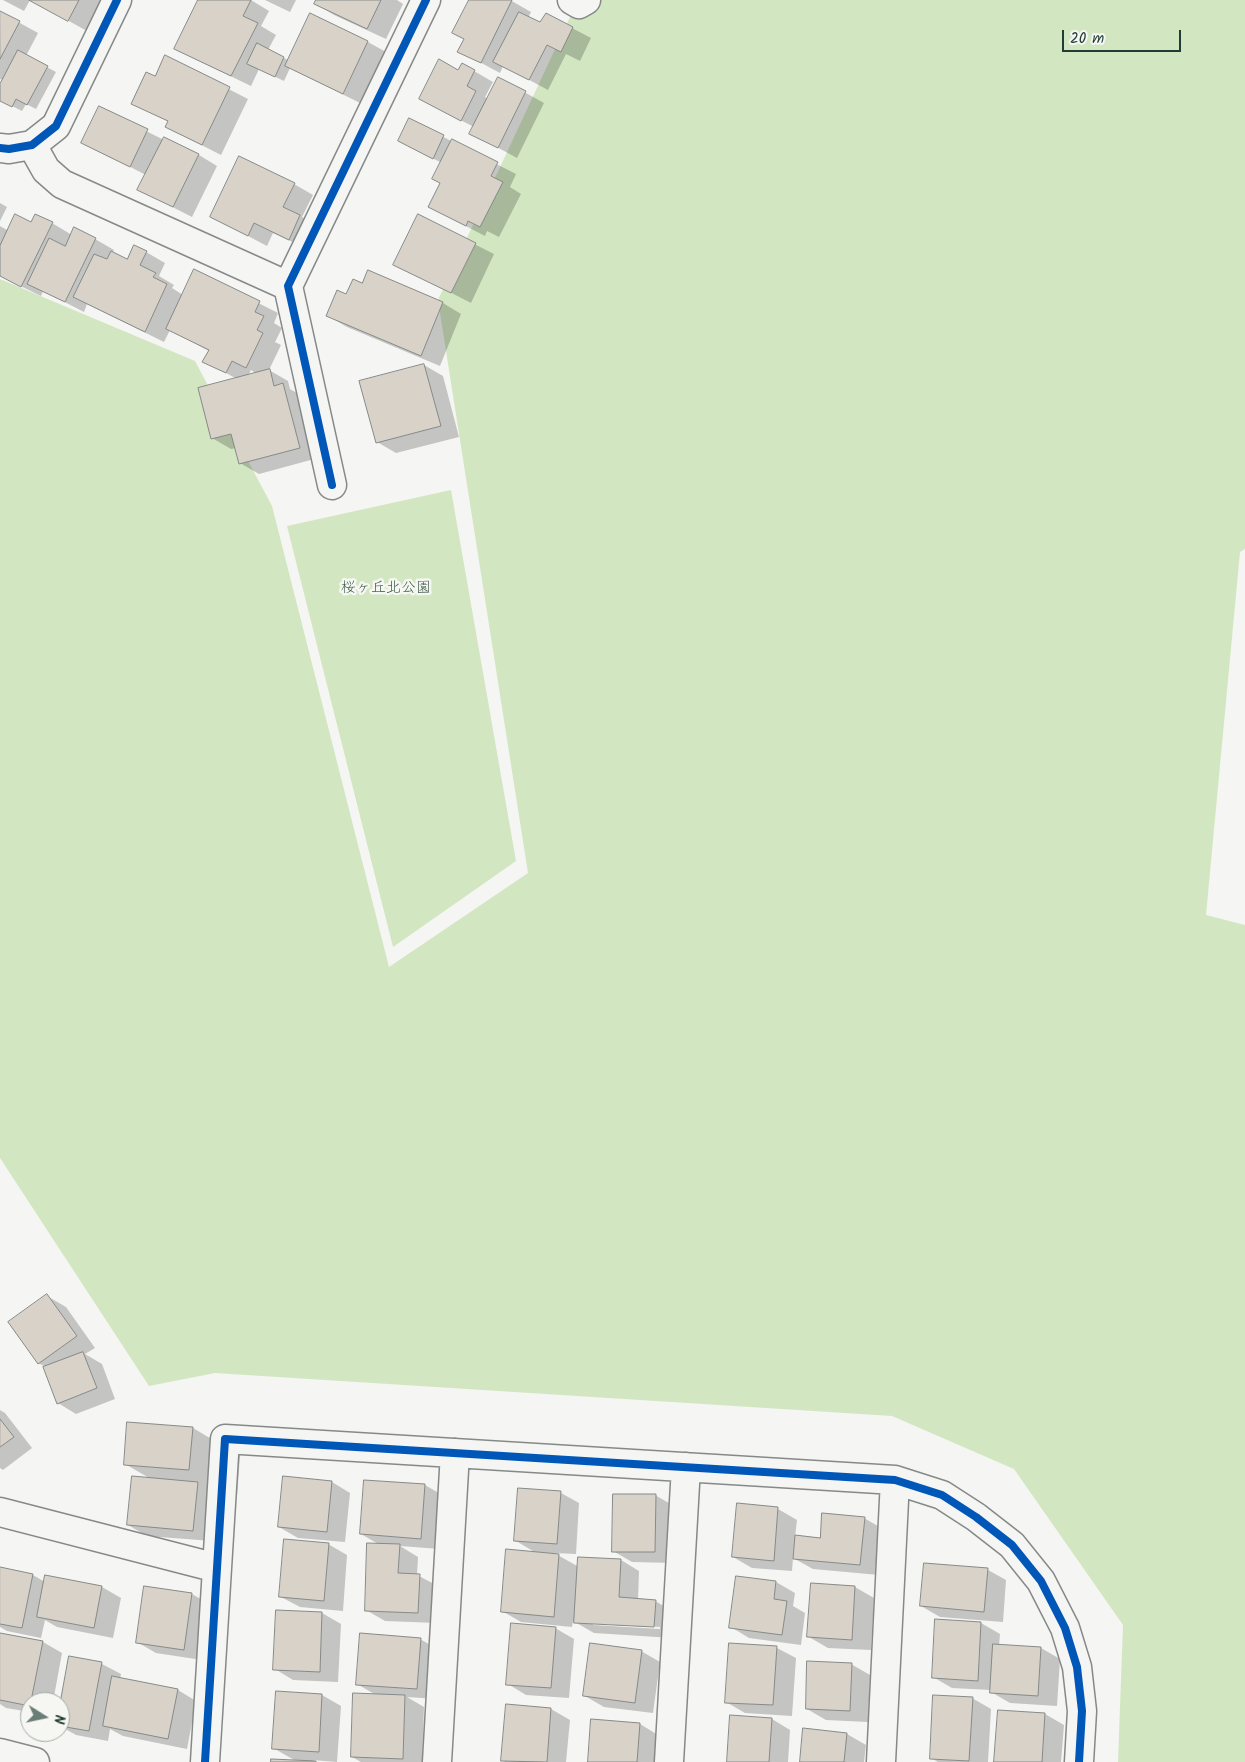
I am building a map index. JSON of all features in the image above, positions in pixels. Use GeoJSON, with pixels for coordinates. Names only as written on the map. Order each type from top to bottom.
{"type":"FeatureCollection","features":[{"type":"Feature","properties":{"kind":"street"},"geometry":{"type":"LineString","coordinates":[[0,148],[9,149],[32,145],[56,126],[118,0]]}},
{"type":"Feature","properties":{"kind":"street"},"geometry":{"type":"LineString","coordinates":[[332,485],[288,286],[426,0]]}},
{"type":"Feature","properties":{"kind":"street"},"geometry":{"type":"LineString","coordinates":[[572,0],[579,4],[586,0]]}},
{"type":"Feature","properties":{"kind":"street"},"geometry":{"type":"LineString","coordinates":[[32,145],[46,170],[62,184],[288,286]]}},
{"type":"Feature","properties":{"kind":"street"},"geometry":{"type":"LineString","coordinates":[[205,1762],[225,1439],[895,1480],[942,1495],[1012,1544],[1041,1581],[1065,1628],[1076,1666],[1082,1711],[1079,1762]]}},
{"type":"Feature","properties":{"kind":"street"},"geometry":{"type":"LineString","coordinates":[[437,1762],[455,1453]]}},
{"type":"Feature","properties":{"kind":"street"},"geometry":{"type":"LineString","coordinates":[[669,1762],[686,1467]]}},
{"type":"Feature","properties":{"kind":"street"},"geometry":{"type":"LineString","coordinates":[[881,1762],[895,1480]]}},
{"type":"Feature","properties":{"kind":"street"},"geometry":{"type":"LineString","coordinates":[[0,1512],[217,1568]]}},
{"type":"Feature","properties":{"kind":"street"},"geometry":{"type":"LineString","coordinates":[[0,1753],[35,1762]]}},
{"type":"Feature","properties":{"kind":"green space"},"geometry":{"type":"Polygon","coordinates":[[[578,0],[1245,0],[1245,549],[1240,552],[1206,915],[1245,925],[1245,1762],[1118,1762],[1123,1625],[1014,1469],[892,1416],[215,1373],[149,1386],[0,1158],[0,279],[195,361],[272,506],[389,967],[528,873],[438,300],[578,0]]]}},
{"type":"Feature","properties":{"kind":"green space","name":"桜ヶ丘北公園"},"geometry":{"type":"Polygon","coordinates":[[[451,490],[516,861],[393,947],[287,526],[451,490]]]}},
{"type":"Feature","properties":{"kind":"building"},"geometry":{"type":"Polygon","coordinates":[[[29,0],[79,0],[68,21],[29,0]]]}},
{"type":"Feature","properties":{"kind":"building"},"geometry":{"type":"Polygon","coordinates":[[[198,0],[251,0],[243,16],[258,23],[231,76],[174,49],[198,0]]]}},
{"type":"Feature","properties":{"kind":"building"},"geometry":{"type":"Polygon","coordinates":[[[316,0],[381,0],[367,29],[314,4],[316,0]]]}},
{"type":"Feature","properties":{"kind":"building"},"geometry":{"type":"Polygon","coordinates":[[[469,0],[512,0],[481,63],[457,52],[464,39],[452,33],[469,0]]]}},
{"type":"Feature","properties":{"kind":"building"},"geometry":{"type":"Polygon","coordinates":[[[0,11],[20,21],[0,59],[0,11]]]}},
{"type":"Feature","properties":{"kind":"building"},"geometry":{"type":"Polygon","coordinates":[[[519,12],[540,22],[546,13],[573,27],[561,52],[547,45],[529,80],[493,62],[519,12]]]}},
{"type":"Feature","properties":{"kind":"building"},"geometry":{"type":"Polygon","coordinates":[[[310,13],[368,41],[343,94],[285,66],[310,13]]]}},
{"type":"Feature","properties":{"kind":"building"},"geometry":{"type":"Polygon","coordinates":[[[257,43],[284,57],[275,77],[247,64],[257,43]]]}},
{"type":"Feature","properties":{"kind":"building"},"geometry":{"type":"Polygon","coordinates":[[[18,50],[48,66],[27,105],[16,99],[12,107],[0,101],[0,84],[18,50]]]}},
{"type":"Feature","properties":{"kind":"building"},"geometry":{"type":"Polygon","coordinates":[[[165,55],[230,87],[202,145],[165,127],[168,121],[131,104],[146,72],[155,76],[165,55]]]}},
{"type":"Feature","properties":{"kind":"building"},"geometry":{"type":"Polygon","coordinates":[[[439,59],[458,70],[462,63],[475,70],[467,86],[476,91],[461,121],[419,99],[439,59]]]}},
{"type":"Feature","properties":{"kind":"building"},"geometry":{"type":"Polygon","coordinates":[[[498,77],[526,91],[498,148],[469,134],[498,77]]]}},
{"type":"Feature","properties":{"kind":"building"},"geometry":{"type":"Polygon","coordinates":[[[99,106],[148,129],[130,167],[81,143],[99,106]]]}},
{"type":"Feature","properties":{"kind":"building"},"geometry":{"type":"Polygon","coordinates":[[[409,118],[444,135],[433,159],[398,141],[409,118]]]}},
{"type":"Feature","properties":{"kind":"building"},"geometry":{"type":"Polygon","coordinates":[[[164,137],[199,154],[173,207],[137,190],[164,137]]]}},
{"type":"Feature","properties":{"kind":"building"},"geometry":{"type":"Polygon","coordinates":[[[452,139],[498,162],[491,176],[503,182],[480,227],[468,221],[466,226],[428,207],[440,183],[432,179],[452,139]]]}},
{"type":"Feature","properties":{"kind":"building"},"geometry":{"type":"Polygon","coordinates":[[[239,156],[295,183],[283,207],[300,215],[289,240],[254,223],[248,236],[210,217],[239,156]]]}},
{"type":"Feature","properties":{"kind":"building"},"geometry":{"type":"Polygon","coordinates":[[[15,214],[31,222],[35,214],[53,222],[21,287],[0,276],[0,246],[15,214]]]}},
{"type":"Feature","properties":{"kind":"building"},"geometry":{"type":"Polygon","coordinates":[[[418,214],[476,243],[451,293],[393,265],[418,214]]]}},
{"type":"Feature","properties":{"kind":"building"},"geometry":{"type":"Polygon","coordinates":[[[74,227],[96,238],[65,302],[27,284],[49,238],[65,246],[74,227]]]}},
{"type":"Feature","properties":{"kind":"building"},"geometry":{"type":"Polygon","coordinates":[[[134,245],[147,251],[140,265],[156,273],[153,277],[167,284],[145,332],[73,297],[94,254],[107,259],[111,251],[127,259],[134,245]]]}},
{"type":"Feature","properties":{"kind":"building"},"geometry":{"type":"Polygon","coordinates":[[[194,269],[260,301],[255,312],[264,316],[257,330],[263,333],[246,368],[232,361],[226,373],[202,362],[209,350],[166,329],[194,269]]]}},
{"type":"Feature","properties":{"kind":"building"},"geometry":{"type":"Polygon","coordinates":[[[368,270],[443,302],[421,356],[326,316],[337,290],[346,294],[353,279],[362,283],[368,270]]]}},
{"type":"Feature","properties":{"kind":"building"},"geometry":{"type":"Polygon","coordinates":[[[424,364],[441,426],[376,443],[359,381],[424,364]]]}},
{"type":"Feature","properties":{"kind":"building"},"geometry":{"type":"Polygon","coordinates":[[[270,369],[274,386],[283,383],[300,448],[239,464],[231,434],[211,439],[198,388],[270,369]]]}},
{"type":"Feature","properties":{"kind":"building"},"geometry":{"type":"Polygon","coordinates":[[[47,1294],[77,1336],[38,1364],[8,1322],[47,1294]]]}},
{"type":"Feature","properties":{"kind":"building"},"geometry":{"type":"Polygon","coordinates":[[[83,1352],[97,1388],[57,1404],[43,1367],[83,1352]]]}},
{"type":"Feature","properties":{"kind":"building"},"geometry":{"type":"Polygon","coordinates":[[[0,1419],[14,1437],[0,1447],[0,1419]]]}},
{"type":"Feature","properties":{"kind":"building"},"geometry":{"type":"Polygon","coordinates":[[[127,1422],[193,1427],[189,1470],[124,1465],[127,1422]]]}},
{"type":"Feature","properties":{"kind":"building"},"geometry":{"type":"Polygon","coordinates":[[[132,1476],[198,1482],[193,1531],[127,1525],[132,1476]]]}},
{"type":"Feature","properties":{"kind":"building"},"geometry":{"type":"Polygon","coordinates":[[[283,1476],[332,1481],[327,1532],[278,1527],[283,1476]]]}},
{"type":"Feature","properties":{"kind":"building"},"geometry":{"type":"Polygon","coordinates":[[[364,1480],[425,1484],[421,1539],[360,1534],[364,1480]]]}},
{"type":"Feature","properties":{"kind":"building"},"geometry":{"type":"Polygon","coordinates":[[[518,1488],[561,1491],[557,1544],[514,1541],[518,1488]]]}},
{"type":"Feature","properties":{"kind":"building"},"geometry":{"type":"Polygon","coordinates":[[[613,1494],[656,1494],[655,1552],[612,1552],[613,1494]]]}},
{"type":"Feature","properties":{"kind":"building"},"geometry":{"type":"Polygon","coordinates":[[[737,1503],[778,1507],[774,1561],[732,1557],[737,1503]]]}},
{"type":"Feature","properties":{"kind":"building"},"geometry":{"type":"Polygon","coordinates":[[[822,1513],[865,1517],[860,1565],[793,1559],[795,1535],[820,1538],[822,1513]]]}},
{"type":"Feature","properties":{"kind":"building"},"geometry":{"type":"Polygon","coordinates":[[[284,1539],[329,1543],[324,1601],[279,1597],[284,1539]]]}},
{"type":"Feature","properties":{"kind":"building"},"geometry":{"type":"Polygon","coordinates":[[[367,1543],[400,1544],[398,1573],[420,1574],[418,1613],[365,1611],[367,1543]]]}},
{"type":"Feature","properties":{"kind":"building"},"geometry":{"type":"Polygon","coordinates":[[[506,1549],[559,1554],[554,1617],[501,1612],[506,1549]]]}},
{"type":"Feature","properties":{"kind":"building"},"geometry":{"type":"Polygon","coordinates":[[[578,1557],[621,1559],[619,1597],[656,1600],[654,1627],[574,1623],[578,1557]]]}},
{"type":"Feature","properties":{"kind":"building"},"geometry":{"type":"Polygon","coordinates":[[[924,1563],[988,1568],[984,1612],[920,1606],[924,1563]]]}},
{"type":"Feature","properties":{"kind":"building"},"geometry":{"type":"Polygon","coordinates":[[[0,1567],[33,1574],[22,1628],[0,1624],[0,1567]]]}},
{"type":"Feature","properties":{"kind":"building"},"geometry":{"type":"Polygon","coordinates":[[[45,1575],[102,1586],[94,1628],[37,1617],[45,1575]]]}},
{"type":"Feature","properties":{"kind":"building"},"geometry":{"type":"Polygon","coordinates":[[[736,1576],[776,1581],[774,1599],[787,1601],[782,1635],[729,1628],[736,1576]]]}},
{"type":"Feature","properties":{"kind":"building"},"geometry":{"type":"Polygon","coordinates":[[[811,1583],[855,1586],[852,1640],[807,1637],[811,1583]]]}},
{"type":"Feature","properties":{"kind":"building"},"geometry":{"type":"Polygon","coordinates":[[[144,1586],[192,1593],[184,1650],[136,1643],[144,1586]]]}},
{"type":"Feature","properties":{"kind":"building"},"geometry":{"type":"Polygon","coordinates":[[[276,1610],[322,1612],[320,1672],[273,1670],[276,1610]]]}},
{"type":"Feature","properties":{"kind":"building"},"geometry":{"type":"Polygon","coordinates":[[[935,1619],[981,1622],[978,1681],[932,1678],[935,1619]]]}},
{"type":"Feature","properties":{"kind":"building"},"geometry":{"type":"Polygon","coordinates":[[[511,1623],[556,1627],[551,1688],[506,1685],[511,1623]]]}},
{"type":"Feature","properties":{"kind":"building"},"geometry":{"type":"Polygon","coordinates":[[[0,1633],[43,1641],[33,1692],[20,1692],[20,1704],[0,1700],[0,1633]]]}},
{"type":"Feature","properties":{"kind":"building"},"geometry":{"type":"Polygon","coordinates":[[[360,1633],[421,1638],[417,1689],[356,1685],[360,1633]]]}},
{"type":"Feature","properties":{"kind":"building"},"geometry":{"type":"Polygon","coordinates":[[[590,1643],[642,1650],[635,1703],[583,1696],[590,1643]]]}},
{"type":"Feature","properties":{"kind":"building"},"geometry":{"type":"Polygon","coordinates":[[[729,1643],[777,1646],[773,1705],[725,1703],[729,1643]]]}},
{"type":"Feature","properties":{"kind":"building"},"geometry":{"type":"Polygon","coordinates":[[[993,1644],[1041,1647],[1038,1696],[990,1693],[993,1644]]]}},
{"type":"Feature","properties":{"kind":"building"},"geometry":{"type":"Polygon","coordinates":[[[69,1656],[102,1662],[89,1731],[70,1728],[70,1692],[62,1692],[69,1656]]]}},
{"type":"Feature","properties":{"kind":"building"},"geometry":{"type":"Polygon","coordinates":[[[807,1661],[852,1663],[850,1711],[806,1709],[807,1661]]]}},
{"type":"Feature","properties":{"kind":"building"},"geometry":{"type":"Polygon","coordinates":[[[112,1676],[178,1689],[168,1739],[103,1726],[112,1676]]]}},
{"type":"Feature","properties":{"kind":"building"},"geometry":{"type":"Polygon","coordinates":[[[276,1691],[322,1694],[319,1752],[272,1749],[276,1691]]]}},
{"type":"Feature","properties":{"kind":"building"},"geometry":{"type":"Polygon","coordinates":[[[353,1693],[405,1695],[403,1759],[351,1757],[353,1693]]]}},
{"type":"Feature","properties":{"kind":"building"},"geometry":{"type":"Polygon","coordinates":[[[933,1695],[973,1697],[969,1761],[930,1759],[933,1695]]]}},
{"type":"Feature","properties":{"kind":"building"},"geometry":{"type":"Polygon","coordinates":[[[506,1704],[551,1708],[547,1762],[501,1761],[506,1704]]]}},
{"type":"Feature","properties":{"kind":"building"},"geometry":{"type":"Polygon","coordinates":[[[998,1710],[1045,1713],[1042,1762],[994,1762],[998,1710]]]}},
{"type":"Feature","properties":{"kind":"building"},"geometry":{"type":"Polygon","coordinates":[[[730,1715],[772,1718],[769,1762],[727,1762],[730,1715]]]}},
{"type":"Feature","properties":{"kind":"building"},"geometry":{"type":"Polygon","coordinates":[[[591,1719],[640,1723],[637,1762],[588,1762],[591,1719]]]}},
{"type":"Feature","properties":{"kind":"building"},"geometry":{"type":"Polygon","coordinates":[[[803,1728],[847,1733],[844,1762],[800,1762],[803,1728]]]}},
{"type":"Feature","properties":{"kind":"building"},"geometry":{"type":"Polygon","coordinates":[[[271,1759],[316,1761],[316,1762],[271,1762],[271,1759]]]}},
{"type":"Feature","properties":{"kind":"cycle path"},"geometry":{"type":"LineString","coordinates":[[0,148],[9,149],[32,145],[56,126],[117,0]]}},
{"type":"Feature","properties":{"kind":"cycle path"},"geometry":{"type":"LineString","coordinates":[[332,485],[288,286],[426,0]]}},
{"type":"Feature","properties":{"kind":"cycle path"},"geometry":{"type":"LineString","coordinates":[[205,1762],[225,1439],[895,1480],[942,1495],[976,1517],[1012,1545],[1041,1581],[1065,1628],[1077,1667],[1082,1711],[1079,1762]]}}]}
